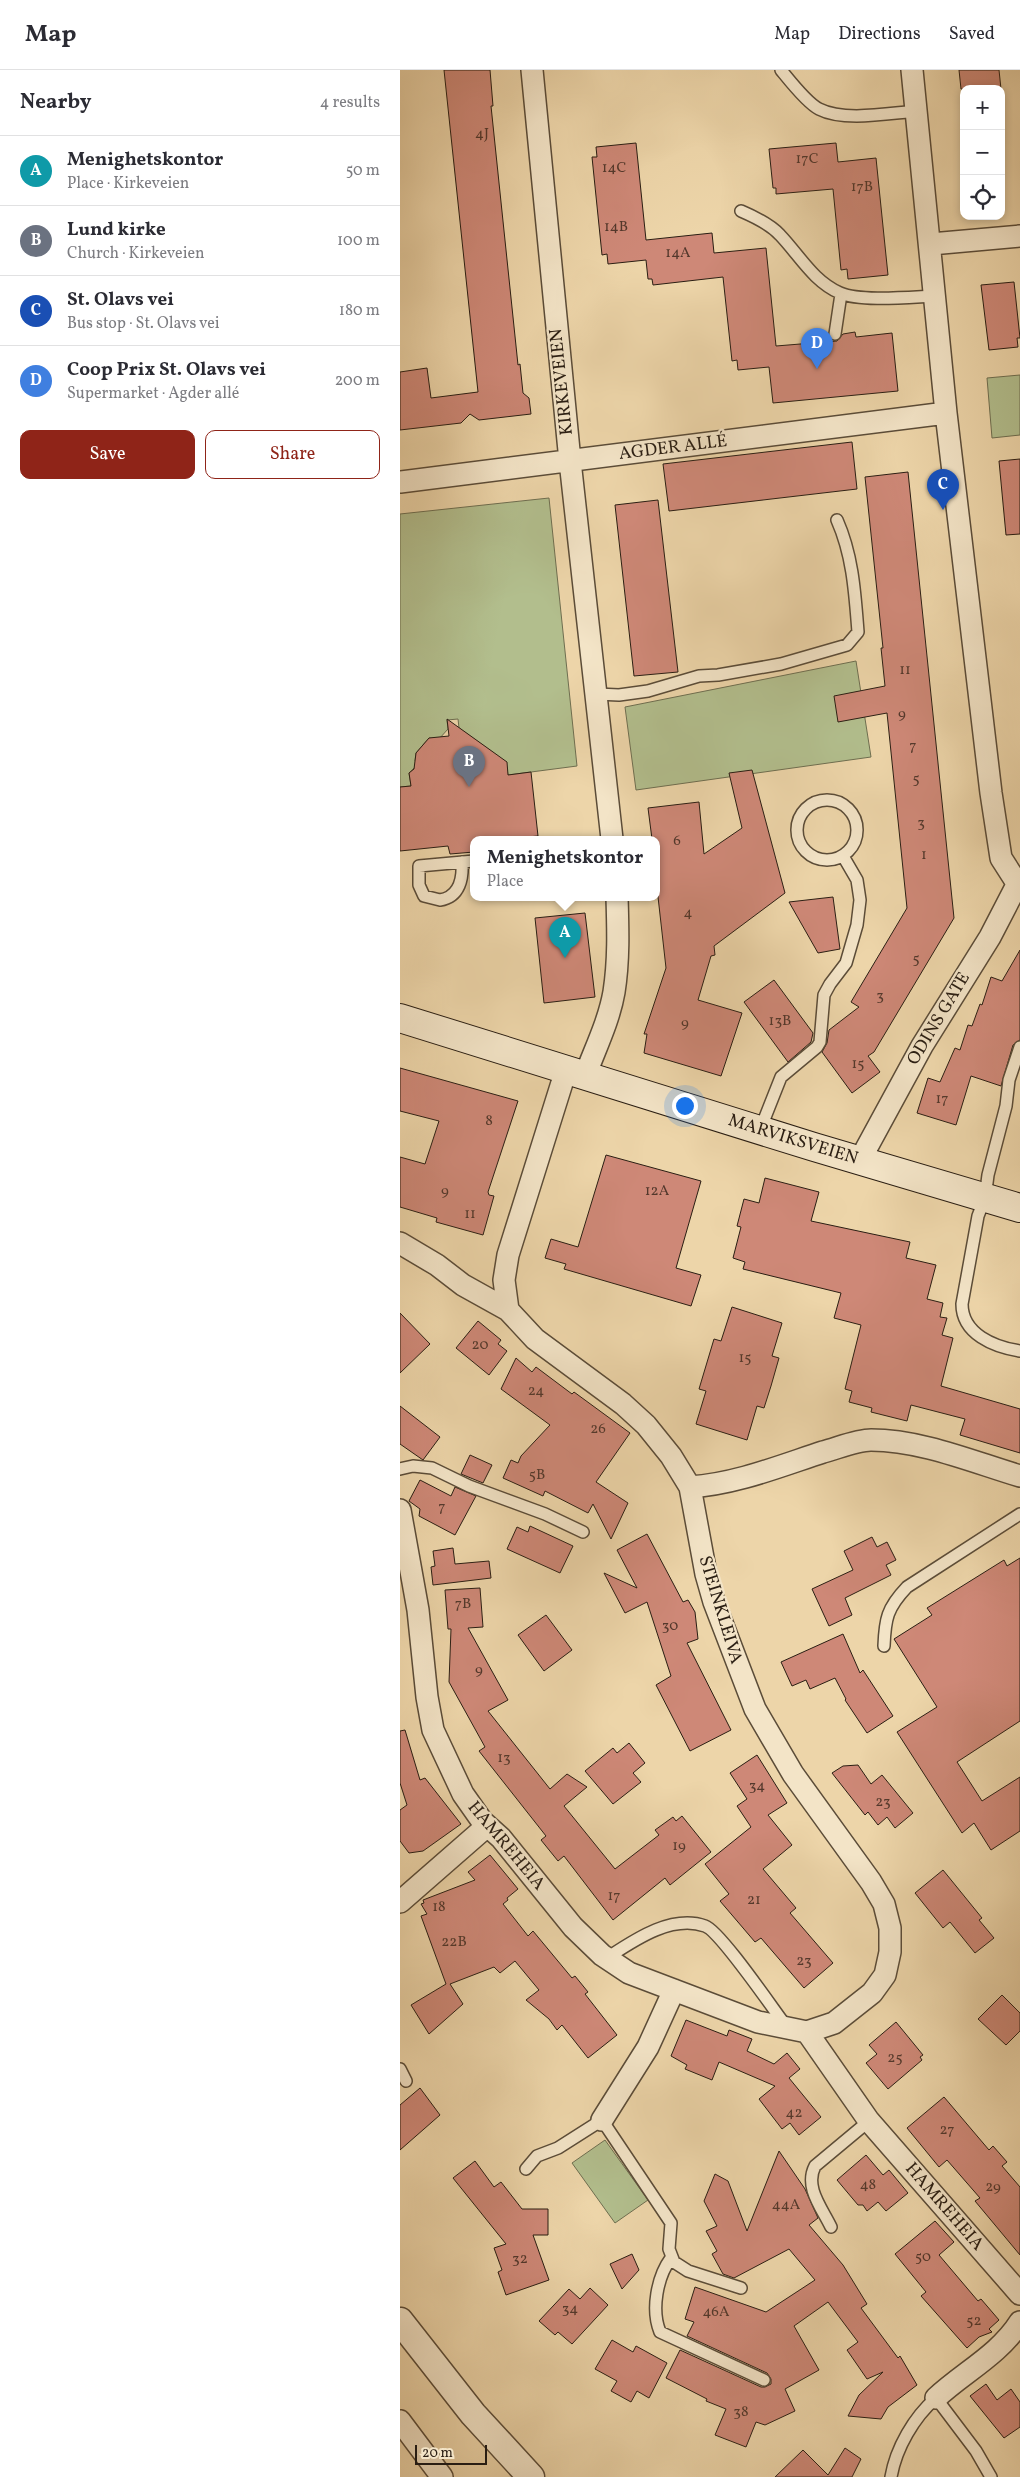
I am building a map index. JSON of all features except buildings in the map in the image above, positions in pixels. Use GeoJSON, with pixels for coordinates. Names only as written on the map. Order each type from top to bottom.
{"type":"FeatureCollection","features":[{"type":"Feature","properties":{"kind":"main road","name":"MARVIKSVEIEN"},"geometry":{"type":"LineString","coordinates":[[400,1018],[760,1130],[1020,1208]]}},
{"type":"Feature","properties":{"kind":"street","name":"KIRKEVEIEN"},"geometry":{"type":"LineString","coordinates":[[532,70],[570,462],[612,836]]}},
{"type":"Feature","properties":{"kind":"street"},"geometry":{"type":"LineString","coordinates":[[912,70],[931,244],[946,414],[993,802],[1001,858],[1019,882]]}},
{"type":"Feature","properties":{"kind":"street"},"geometry":{"type":"LineString","coordinates":[[931,244],[1020,236]]}},
{"type":"Feature","properties":{"kind":"street","name":"AGDER ALLÉ"},"geometry":{"type":"LineString","coordinates":[[400,482],[946,414]]}},
{"type":"Feature","properties":{"kind":"street","name":"ODINS GATE"},"geometry":{"type":"LineString","coordinates":[[860,1160],[922,1046],[990,937],[1019,882]]}},
{"type":"Feature","properties":{"kind":"street"},"geometry":{"type":"LineString","coordinates":[[508,1310],[504,1280],[508,1255],[575,1073],[599,1040],[614,994],[619,951],[617,901]]}},
{"type":"Feature","properties":{"kind":"street","name":"STEINKLEIVA"},"geometry":{"type":"LineString","coordinates":[[400,1243],[437,1265],[463,1285],[508,1310],[535,1339],[623,1404],[646,1425],[672,1456],[690,1487],[706,1574],[714,1602],[733,1657],[755,1709],[793,1774],[871,1882],[884,1904],[890,1928],[890,1952],[885,1975],[872,1993],[834,2023],[808,2032]]}},
{"type":"Feature","properties":{"kind":"street"},"geometry":{"type":"LineString","coordinates":[[690,1487],[707,1486],[769,1471],[805,1458],[870,1440],[906,1444],[1020,1476]]}},
{"type":"Feature","properties":{"kind":"street","name":"HAMREHEIA"},"geometry":{"type":"LineString","coordinates":[[400,1510],[418,1610],[427,1697],[433,1730],[463,1794],[487,1826],[500,1838],[573,1927],[607,1958],[630,1973],[758,2022],[808,2032],[820,2053],[869,2121],[1020,2294]]}},
{"type":"Feature","properties":{"kind":"street"},"geometry":{"type":"LineString","coordinates":[[400,1902],[487,1826]]}},
{"type":"Feature","properties":{"kind":"street"},"geometry":{"type":"LineString","coordinates":[[602,2120],[644,2054],[674,1990]]}},
{"type":"Feature","properties":{"kind":"street"},"geometry":{"type":"LineString","coordinates":[[400,2321],[473,2414],[531,2477]]}},
{"type":"Feature","properties":{"kind":"street"},"geometry":{"type":"LineString","coordinates":[[936,2398],[958,2377],[999,2348],[1020,2322]]}},
{"type":"Feature","properties":{"kind":"street"},"geometry":{"type":"LineString","coordinates":[[400,2421],[442,2477]]}},
{"type":"Feature","properties":{"kind":"lane"},"geometry":{"type":"LineString","coordinates":[[781,70],[819,109],[844,115],[917,111]]}},
{"type":"Feature","properties":{"kind":"lane"},"geometry":{"type":"LineString","coordinates":[[741,211],[758,218],[779,234],[817,280],[841,294],[866,297],[936,296]]}},
{"type":"Feature","properties":{"kind":"lane"},"geometry":{"type":"LineString","coordinates":[[836,334],[841,294]]}},
{"type":"Feature","properties":{"kind":"lane"},"geometry":{"type":"LineString","coordinates":[[597,694],[619,695],[648,691],[699,676],[718,675],[781,664],[847,645],[858,632],[855,588],[844,536],[837,520]]}},
{"type":"Feature","properties":{"kind":"lane"},"geometry":{"type":"LineString","coordinates":[[822,800],[832,800],[843,804],[853,815],[858,830],[856,841],[851,850],[843,856],[833,860],[822,860],[812,856],[799,841],[797,830],[799,820],[804,811],[812,804],[822,800]]}},
{"type":"Feature","properties":{"kind":"lane"},"geometry":{"type":"LineString","coordinates":[[760,1130],[782,1077],[817,1047],[820,1042],[824,995],[846,963],[853,944],[860,900],[857,880],[843,856]]}},
{"type":"Feature","properties":{"kind":"lane"},"geometry":{"type":"LineString","coordinates":[[462,862],[470,861]]}},
{"type":"Feature","properties":{"kind":"lane"},"geometry":{"type":"LineString","coordinates":[[1020,1047],[1009,1080],[1006,1106],[988,1175],[985,1198],[978,1216],[962,1304],[964,1317],[970,1328],[988,1342],[1020,1351]]}},
{"type":"Feature","properties":{"kind":"lane"},"geometry":{"type":"LineString","coordinates":[[400,1468],[413,1466],[432,1468],[469,1486],[545,1514],[582,1532]]}},
{"type":"Feature","properties":{"kind":"lane"},"geometry":{"type":"LineString","coordinates":[[884,1646],[887,1614],[894,1600],[907,1587],[1020,1514]]}},
{"type":"Feature","properties":{"kind":"lane"},"geometry":{"type":"LineString","coordinates":[[607,1958],[651,1932],[669,1926],[691,1923],[707,1926],[730,1951],[787,2028]]}},
{"type":"Feature","properties":{"kind":"lane"},"geometry":{"type":"LineString","coordinates":[[400,2069],[406,2081]]}},
{"type":"Feature","properties":{"kind":"lane"},"geometry":{"type":"LineString","coordinates":[[526,2169],[537,2156],[558,2148],[602,2120],[671,2222],[671,2258],[664,2267],[656,2303],[655,2321],[660,2332],[764,2380]]}},
{"type":"Feature","properties":{"kind":"lane"},"geometry":{"type":"LineString","coordinates":[[831,2227],[812,2188],[810,2175],[815,2166],[869,2121]]}},
{"type":"Feature","properties":{"kind":"lane"},"geometry":{"type":"LineString","coordinates":[[671,2258],[688,2271],[741,2288]]}},
{"type":"Feature","properties":{"kind":"lane"},"geometry":{"type":"LineString","coordinates":[[892,2477],[898,2451],[917,2420],[936,2398],[976,2450],[990,2477]]}},
{"type":"Feature","properties":{"kind":"green space"},"geometry":{"type":"Polygon","coordinates":[[[1020,375],[1020,435],[992,438],[987,378],[1020,375]]]}},
{"type":"Feature","properties":{"kind":"green space"},"geometry":{"type":"Polygon","coordinates":[[[549,498],[577,766],[508,775],[506,762],[459,728],[458,719],[447,720],[448,729],[439,739],[429,738],[416,753],[415,761],[418,764],[409,773],[411,786],[400,787],[400,514],[549,498]]]}},
{"type":"Feature","properties":{"kind":"green space"},"geometry":{"type":"Polygon","coordinates":[[[856,661],[871,757],[636,790],[625,707],[856,661]]]}},
{"type":"Feature","properties":{"kind":"green space"},"geometry":{"type":"Polygon","coordinates":[[[605,2140],[648,2200],[615,2223],[572,2163],[605,2140]]]}},
{"type":"Feature","properties":{"kind":"place","name":"Coop Prix St. Olavs vei"},"geometry":{"type":"Point","coordinates":[817,369]}},
{"type":"Feature","properties":{"kind":"place","name":"St. Olavs vei"},"geometry":{"type":"Point","coordinates":[943,510]}},
{"type":"Feature","properties":{"kind":"place","name":"Lund kirke"},"geometry":{"type":"Point","coordinates":[469,787]}},
{"type":"Feature","properties":{"kind":"place","name":"Menighetskontor"},"geometry":{"type":"Point","coordinates":[565,958]}}]}
